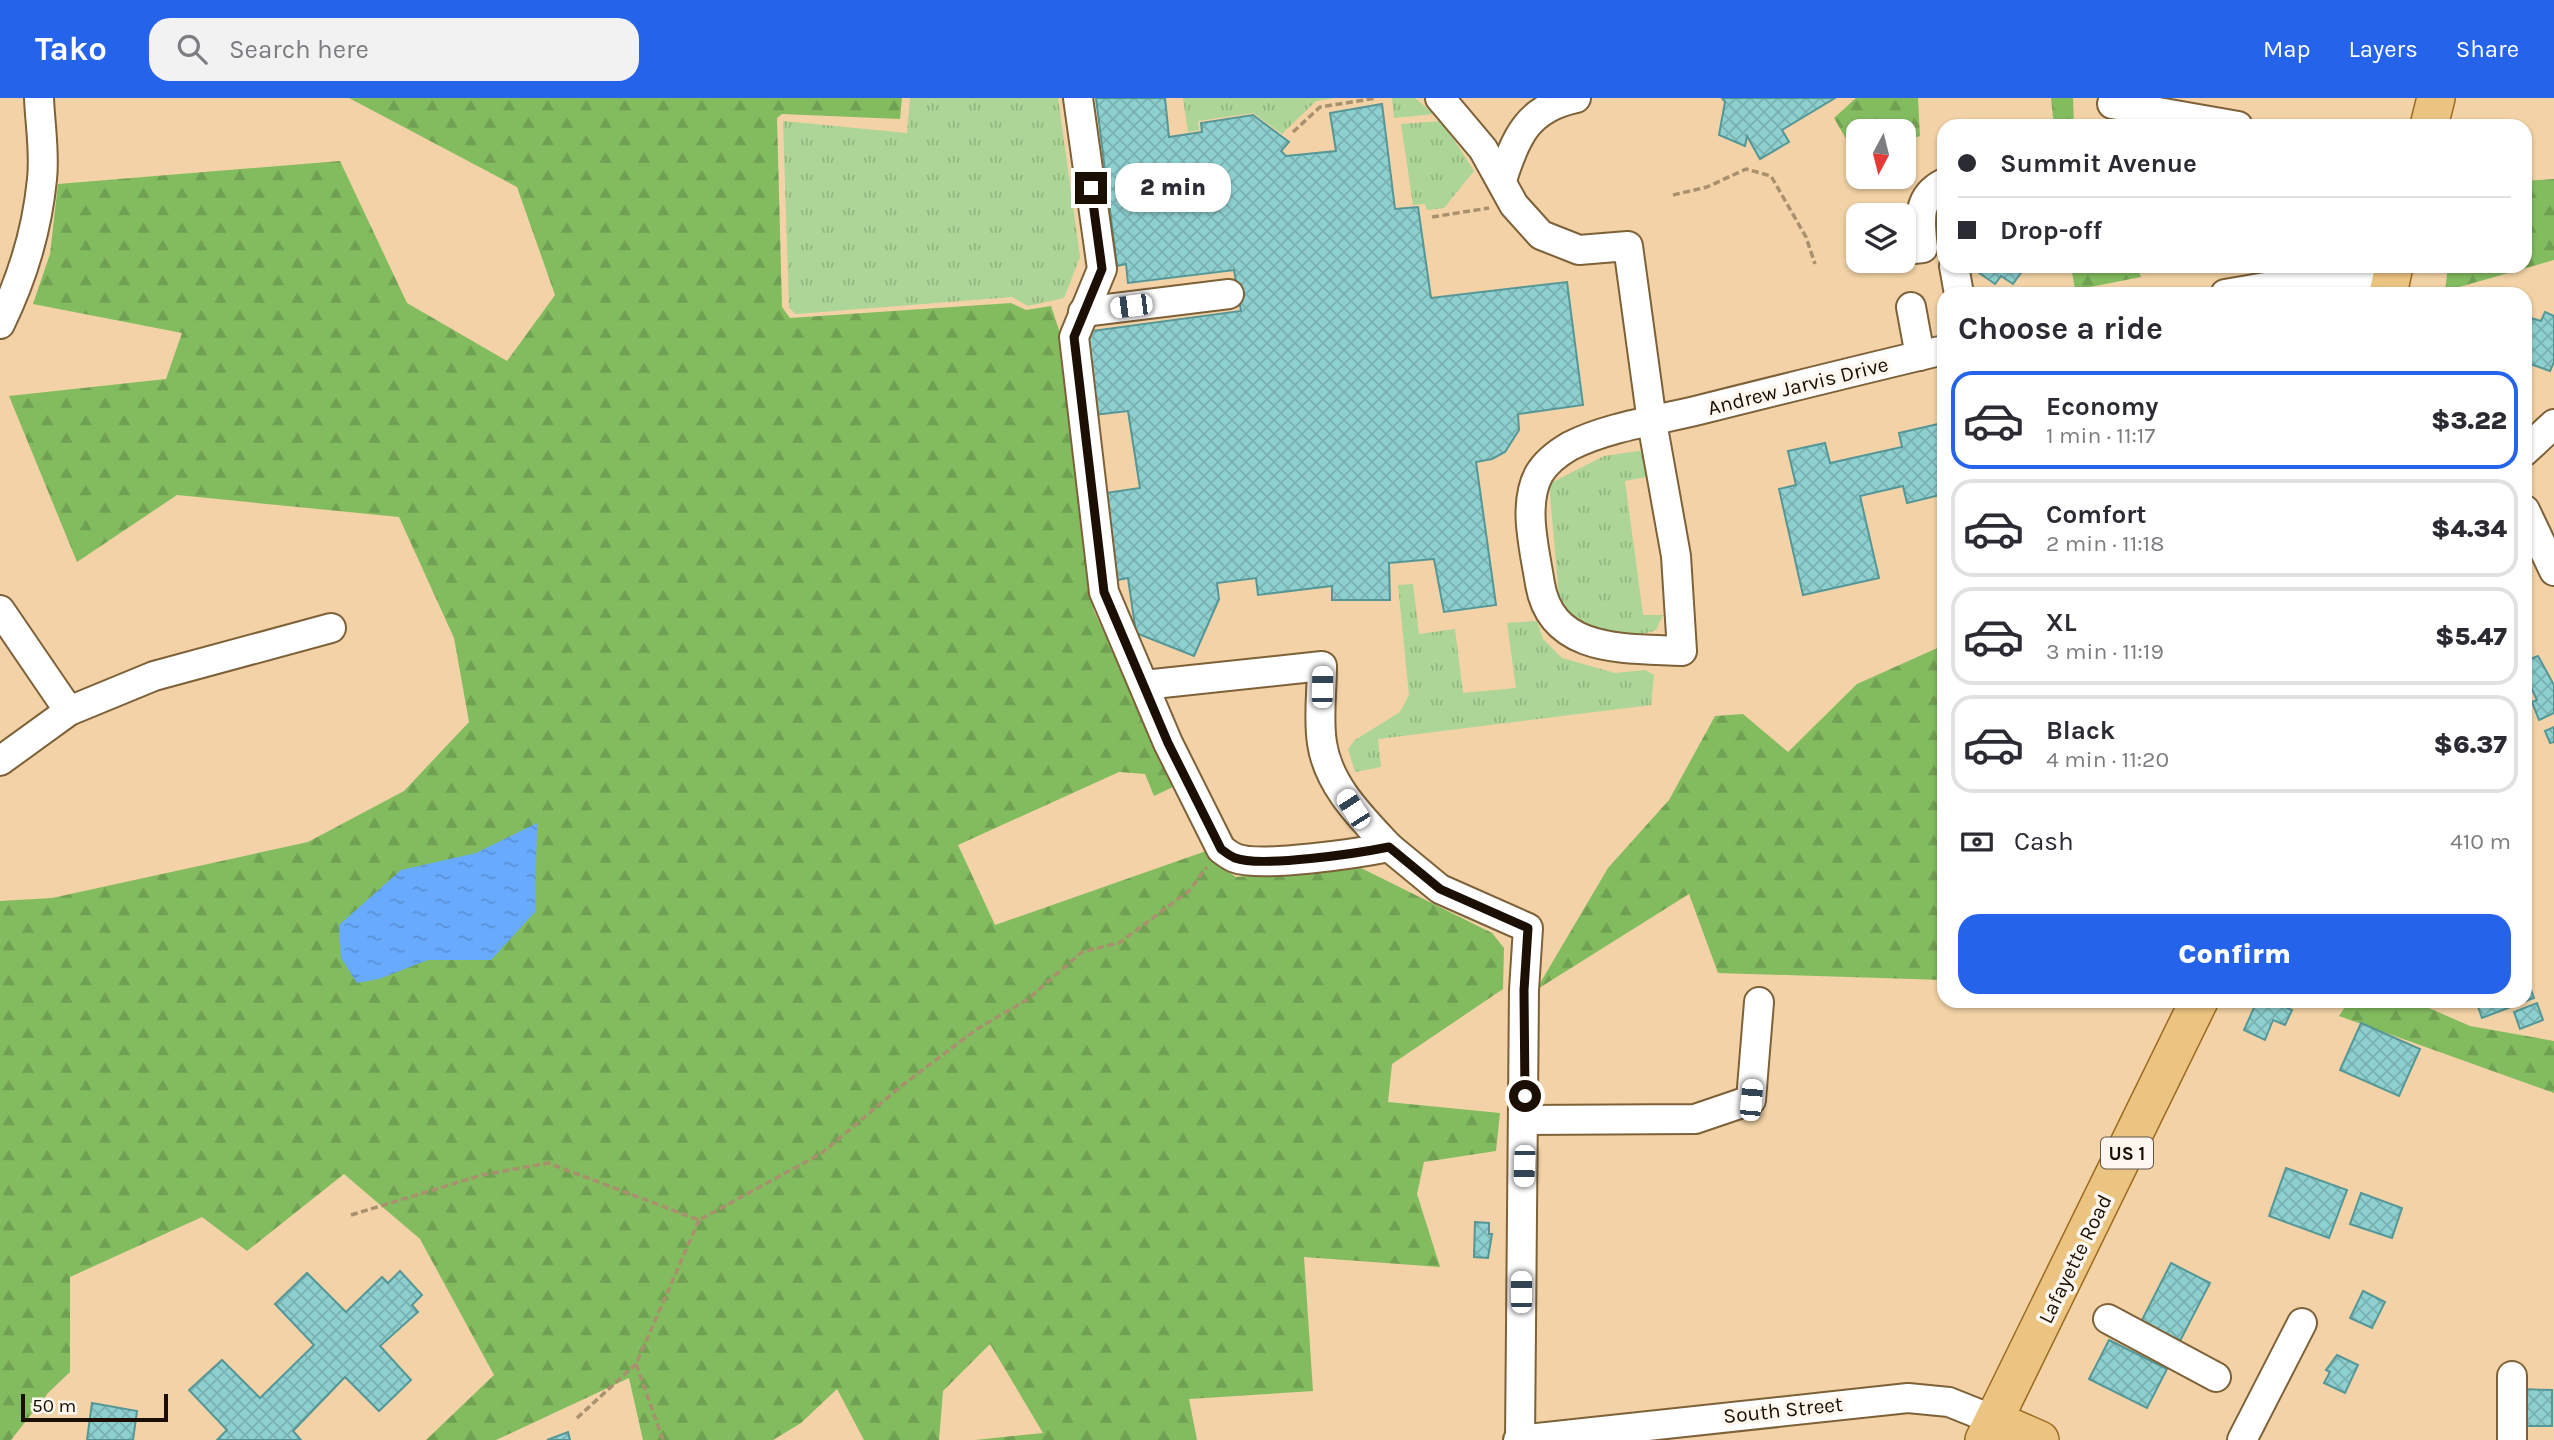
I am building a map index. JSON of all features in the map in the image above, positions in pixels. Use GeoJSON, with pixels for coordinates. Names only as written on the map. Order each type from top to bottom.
{"type":"FeatureCollection","features":[{"type":"Feature","properties":{"kind":"main road"},"geometry":{"type":"LineString","coordinates":[[2431,119],[2436,98]]}},
{"type":"Feature","properties":{"kind":"main road","name":"Lafayette Road"},"geometry":{"type":"LineString","coordinates":[[1989,1430],[2196,1008]]}},
{"type":"Feature","properties":{"kind":"main road","name":"South Street"},"geometry":{"type":"LineString","coordinates":[[1989,1430],[2040,1440]]}},
{"type":"Feature","properties":{"kind":"street"},"geometry":{"type":"LineString","coordinates":[[0,324],[23,274],[37,217],[43,177],[39,98]]}},
{"type":"Feature","properties":{"kind":"street"},"geometry":{"type":"LineString","coordinates":[[1078,98],[1102,269],[1074,337],[1104,592],[1168,743],[1221,849],[1234,858],[1254,861],[1357,854],[1389,847]]}},
{"type":"Feature","properties":{"kind":"street"},"geometry":{"type":"LineString","coordinates":[[1440,98],[1483,149],[1527,223],[1558,244],[1579,250],[1628,246],[1652,422],[1676,556],[1682,651],[1621,648],[1595,643],[1567,632],[1553,620],[1543,600],[1534,545],[1534,489],[1539,475],[1550,460],[1570,446],[1594,437],[1652,422]]}},
{"type":"Feature","properties":{"kind":"street"},"geometry":{"type":"LineString","coordinates":[[1502,180],[1512,149],[1527,124],[1541,109],[1576,98]]}},
{"type":"Feature","properties":{"kind":"street"},"geometry":{"type":"LineString","coordinates":[[2112,104],[2198,119]]}},
{"type":"Feature","properties":{"kind":"street"},"geometry":{"type":"LineString","coordinates":[[1916,248],[1923,247],[1920,210],[1926,198],[1937,189]]}},
{"type":"Feature","properties":{"kind":"street"},"geometry":{"type":"LineString","coordinates":[[2266,287],[2342,274],[2391,280]]}},
{"type":"Feature","properties":{"kind":"street"},"geometry":{"type":"LineString","coordinates":[[1083,312],[1229,294]]}},
{"type":"Feature","properties":{"kind":"street"},"geometry":{"type":"LineString","coordinates":[[1911,307],[1932,353]]}},
{"type":"Feature","properties":{"kind":"street","name":"Andrew Jarvis Drive"},"geometry":{"type":"LineString","coordinates":[[1652,422],[1932,353]]}},
{"type":"Feature","properties":{"kind":"street"},"geometry":{"type":"LineString","coordinates":[[2532,444],[2554,424]]}},
{"type":"Feature","properties":{"kind":"street"},"geometry":{"type":"LineString","coordinates":[[2532,525],[2554,571]]}},
{"type":"Feature","properties":{"kind":"street"},"geometry":{"type":"LineString","coordinates":[[0,610],[69,711]]}},
{"type":"Feature","properties":{"kind":"street"},"geometry":{"type":"LineString","coordinates":[[0,761],[69,711],[154,676],[331,628]]}},
{"type":"Feature","properties":{"kind":"street"},"geometry":{"type":"LineString","coordinates":[[1144,685],[1322,666],[1321,729],[1329,767],[1353,809],[1389,847],[1440,889],[1528,928],[1524,990],[1525,1120],[1519,1440]]}},
{"type":"Feature","properties":{"kind":"street"},"geometry":{"type":"LineString","coordinates":[[1525,1120],[1695,1119],[1751,1100],[1759,1002]]}},
{"type":"Feature","properties":{"kind":"street"},"geometry":{"type":"LineString","coordinates":[[2108,1319],[2216,1377]]}},
{"type":"Feature","properties":{"kind":"street"},"geometry":{"type":"LineString","coordinates":[[2242,1440],[2302,1323]]}},
{"type":"Feature","properties":{"kind":"street"},"geometry":{"type":"LineString","coordinates":[[2512,1376],[2512,1440]]}},
{"type":"Feature","properties":{"kind":"street","name":"South Street"},"geometry":{"type":"LineString","coordinates":[[1519,1440],[1908,1398],[1949,1402],[1989,1430]]}},
{"type":"Feature","properties":{"kind":"path"},"geometry":{"type":"LineString","coordinates":[[1293,132],[1320,107],[1377,98]]}},
{"type":"Feature","properties":{"kind":"path"},"geometry":{"type":"LineString","coordinates":[[1673,195],[1707,187],[1746,169],[1771,176],[1806,237],[1815,264]]}},
{"type":"Feature","properties":{"kind":"path"},"geometry":{"type":"LineString","coordinates":[[1432,216],[1492,208]]}},
{"type":"Feature","properties":{"kind":"path"},"geometry":{"type":"LineString","coordinates":[[578,1418],[636,1364],[699,1220],[822,1153],[900,1087],[977,1029],[1028,999],[1082,952],[1119,943],[1189,891],[1221,849]]}},
{"type":"Feature","properties":{"kind":"path"},"geometry":{"type":"LineString","coordinates":[[351,1215],[482,1175],[548,1163],[699,1220]]}},
{"type":"Feature","properties":{"kind":"path"},"geometry":{"type":"LineString","coordinates":[[636,1364],[663,1440]]}},
{"type":"Feature","properties":{"kind":"green space"},"geometry":{"type":"Polygon","coordinates":[[[349,98],[902,98],[900,119],[782,114],[777,118],[782,307],[790,318],[1011,303],[1026,310],[1051,306],[1062,339],[1087,580],[1094,611],[1175,786],[1154,796],[1145,774],[1119,772],[958,845],[995,925],[1209,850],[1223,868],[1236,877],[1357,866],[1492,933],[1504,948],[1503,989],[1392,1064],[1388,1102],[1500,1113],[1496,1151],[1424,1162],[1417,1194],[1440,1267],[1304,1257],[1313,1391],[1189,1399],[1197,1440],[975,1440],[1043,1433],[990,1344],[943,1391],[939,1440],[864,1440],[837,1389],[801,1423],[773,1440],[643,1440],[629,1378],[496,1440],[426,1440],[494,1375],[420,1239],[344,1174],[247,1251],[202,1217],[70,1277],[70,1372],[48,1393],[11,1440],[0,1440],[0,901],[52,898],[308,842],[404,791],[469,722],[454,638],[399,517],[177,495],[77,562],[9,396],[166,379],[182,333],[33,304],[50,254],[58,184],[340,161],[407,303],[507,361],[555,295],[517,187],[349,98]]]}},
{"type":"Feature","properties":{"kind":"green space"},"geometry":{"type":"Polygon","coordinates":[[[910,98],[1058,98],[1080,257],[1064,298],[1028,306],[1012,297],[796,314],[789,308],[783,121],[907,133],[910,98]]]}},
{"type":"Feature","properties":{"kind":"green space"},"geometry":{"type":"Polygon","coordinates":[[[1183,98],[1335,98],[1316,101],[1282,134],[1253,113],[1198,121],[1199,130],[1188,132],[1183,98]]]}},
{"type":"Feature","properties":{"kind":"green space"},"geometry":{"type":"Polygon","coordinates":[[[1392,98],[1415,98],[1434,114],[1394,118],[1392,98]]]}},
{"type":"Feature","properties":{"kind":"green space"},"geometry":{"type":"Polygon","coordinates":[[[1856,98],[1918,98],[1920,136],[1916,137],[1916,119],[1846,119],[1846,139],[1834,118],[1856,98]]]}},
{"type":"Feature","properties":{"kind":"green space"},"geometry":{"type":"Polygon","coordinates":[[[2051,98],[2073,98],[2074,119],[2053,119],[2051,98]]]}},
{"type":"Feature","properties":{"kind":"green space"},"geometry":{"type":"Polygon","coordinates":[[[1442,121],[1474,171],[1444,208],[1427,210],[1425,204],[1413,205],[1401,124],[1442,121]]]}},
{"type":"Feature","properties":{"kind":"green space"},"geometry":{"type":"Polygon","coordinates":[[[2554,179],[2554,260],[2532,266],[2532,181],[2554,179]]]}},
{"type":"Feature","properties":{"kind":"green space"},"geometry":{"type":"Polygon","coordinates":[[[2072,273],[2140,273],[2141,277],[2090,287],[2074,287],[2072,273]]]}},
{"type":"Feature","properties":{"kind":"green space"},"geometry":{"type":"Polygon","coordinates":[[[2447,273],[2508,273],[2459,287],[2445,287],[2447,273]]]}},
{"type":"Feature","properties":{"kind":"green space"},"geometry":{"type":"Polygon","coordinates":[[[1646,450],[1651,476],[1625,481],[1643,615],[1663,615],[1656,630],[1644,634],[1618,635],[1582,623],[1560,607],[1549,484],[1604,456],[1646,450]]]}},
{"type":"Feature","properties":{"kind":"green space"},"geometry":{"type":"Polygon","coordinates":[[[1413,584],[1419,634],[1455,629],[1463,693],[1516,688],[1507,623],[1537,621],[1543,639],[1562,658],[1615,673],[1645,670],[1654,675],[1651,705],[1378,739],[1381,767],[1355,772],[1348,749],[1355,740],[1400,712],[1409,695],[1398,585],[1413,584]]]}},
{"type":"Feature","properties":{"kind":"green space"},"geometry":{"type":"Polygon","coordinates":[[[1937,648],[1937,980],[1718,973],[1689,894],[1536,990],[1608,868],[1669,800],[1715,716],[1743,714],[1788,752],[1857,684],[1937,648]]]}},
{"type":"Feature","properties":{"kind":"green space"},"geometry":{"type":"Polygon","coordinates":[[[2344,1008],[2429,1008],[2470,1026],[2554,1041],[2554,1093],[2339,1016],[2344,1008]]]}},
{"type":"Feature","properties":{"kind":"water"},"geometry":{"type":"Polygon","coordinates":[[[537,823],[535,912],[491,960],[428,960],[379,979],[357,983],[341,958],[339,925],[401,870],[476,853],[537,823]]]}},
{"type":"Feature","properties":{"kind":"building"},"geometry":{"type":"Polygon","coordinates":[[[1096,98],[1165,98],[1169,137],[1202,132],[1201,123],[1253,115],[1289,142],[1281,151],[1286,156],[1336,151],[1330,113],[1382,104],[1395,209],[1418,207],[1431,298],[1567,282],[1583,405],[1518,414],[1519,430],[1505,452],[1492,459],[1476,462],[1496,605],[1444,612],[1434,559],[1389,563],[1390,600],[1332,600],[1332,586],[1258,595],[1256,578],[1217,583],[1219,599],[1194,656],[1136,633],[1128,578],[1112,581],[1099,494],[1140,488],[1128,411],[1094,415],[1084,332],[1241,311],[1234,270],[1128,283],[1126,264],[1117,266],[1096,98]]]}},
{"type":"Feature","properties":{"kind":"building"},"geometry":{"type":"Polygon","coordinates":[[[1722,98],[1835,98],[1782,130],[1789,142],[1760,159],[1747,136],[1745,146],[1719,135],[1725,102],[1722,98]]]}},
{"type":"Feature","properties":{"kind":"building"},"geometry":{"type":"Polygon","coordinates":[[[1979,273],[2021,273],[2013,284],[2001,276],[1995,284],[1979,273]]]}},
{"type":"Feature","properties":{"kind":"building"},"geometry":{"type":"Polygon","coordinates":[[[2545,312],[2554,316],[2554,362],[2550,371],[2532,365],[2532,318],[2541,321],[2545,312]]]}},
{"type":"Feature","properties":{"kind":"building"},"geometry":{"type":"Polygon","coordinates":[[[1937,424],[1937,496],[1907,503],[1903,486],[1860,496],[1879,578],[1803,595],[1779,489],[1796,485],[1788,451],[1825,443],[1830,463],[1902,447],[1899,433],[1937,424]]]}},
{"type":"Feature","properties":{"kind":"building"},"geometry":{"type":"Polygon","coordinates":[[[2538,656],[2554,685],[2554,713],[2539,720],[2532,702],[2537,700],[2532,689],[2532,658],[2538,656]]]}},
{"type":"Feature","properties":{"kind":"building"},"geometry":{"type":"Polygon","coordinates":[[[2554,727],[2554,742],[2550,743],[2545,731],[2554,727]]]}},
{"type":"Feature","properties":{"kind":"building"},"geometry":{"type":"Polygon","coordinates":[[[2537,1003],[2543,1020],[2520,1029],[2514,1012],[2532,1008],[2532,1005],[2537,1003]]]}},
{"type":"Feature","properties":{"kind":"building"},"geometry":{"type":"Polygon","coordinates":[[[2254,1008],[2292,1010],[2285,1025],[2273,1020],[2265,1040],[2244,1030],[2254,1008]]]}},
{"type":"Feature","properties":{"kind":"building"},"geometry":{"type":"Polygon","coordinates":[[[2478,1008],[2508,1008],[2482,1018],[2478,1008]]]}},
{"type":"Feature","properties":{"kind":"building"},"geometry":{"type":"Polygon","coordinates":[[[2361,1023],[2420,1049],[2399,1096],[2340,1070],[2361,1023]]]}},
{"type":"Feature","properties":{"kind":"building"},"geometry":{"type":"Polygon","coordinates":[[[2286,1168],[2347,1190],[2329,1238],[2269,1216],[2286,1168]]]}},
{"type":"Feature","properties":{"kind":"building"},"geometry":{"type":"Polygon","coordinates":[[[2361,1193],[2402,1208],[2392,1238],[2350,1224],[2361,1193]]]}},
{"type":"Feature","properties":{"kind":"building"},"geometry":{"type":"Polygon","coordinates":[[[1475,1222],[1489,1223],[1489,1234],[1492,1234],[1488,1258],[1474,1257],[1475,1222]]]}},
{"type":"Feature","properties":{"kind":"building"},"geometry":{"type":"Polygon","coordinates":[[[2171,1263],[2210,1283],[2180,1341],[2141,1322],[2171,1263]]]}},
{"type":"Feature","properties":{"kind":"building"},"geometry":{"type":"Polygon","coordinates":[[[400,1271],[422,1295],[412,1305],[418,1312],[380,1346],[411,1380],[379,1411],[345,1377],[293,1431],[301,1440],[217,1440],[227,1430],[189,1390],[222,1360],[260,1398],[314,1345],[275,1304],[307,1273],[346,1312],[382,1277],[388,1283],[400,1271]]]}},
{"type":"Feature","properties":{"kind":"building"},"geometry":{"type":"Polygon","coordinates":[[[2363,1291],[2385,1302],[2372,1328],[2350,1318],[2363,1291]]]}},
{"type":"Feature","properties":{"kind":"building"},"geometry":{"type":"Polygon","coordinates":[[[2109,1340],[2167,1369],[2147,1408],[2089,1379],[2109,1340]]]}},
{"type":"Feature","properties":{"kind":"building"},"geometry":{"type":"Polygon","coordinates":[[[2337,1355],[2358,1365],[2345,1393],[2324,1383],[2330,1372],[2326,1370],[2337,1355]]]}},
{"type":"Feature","properties":{"kind":"building"},"geometry":{"type":"Polygon","coordinates":[[[2519,1389],[2552,1390],[2552,1426],[2518,1426],[2519,1389]]]}},
{"type":"Feature","properties":{"kind":"building"},"geometry":{"type":"Polygon","coordinates":[[[92,1403],[137,1411],[133,1440],[87,1440],[92,1403]]]}},
{"type":"Feature","properties":{"kind":"building"},"geometry":{"type":"Polygon","coordinates":[[[568,1432],[570,1440],[547,1440],[568,1432]]]}},
{"type":"Feature","properties":{"kind":"route"},"geometry":{"type":"LineString","coordinates":[[1091,188],[1102,269],[1074,337],[1104,592],[1168,743],[1221,849],[1234,858],[1254,861],[1357,854],[1389,847],[1440,889],[1528,928],[1524,990],[1525,1096]]}}]}
